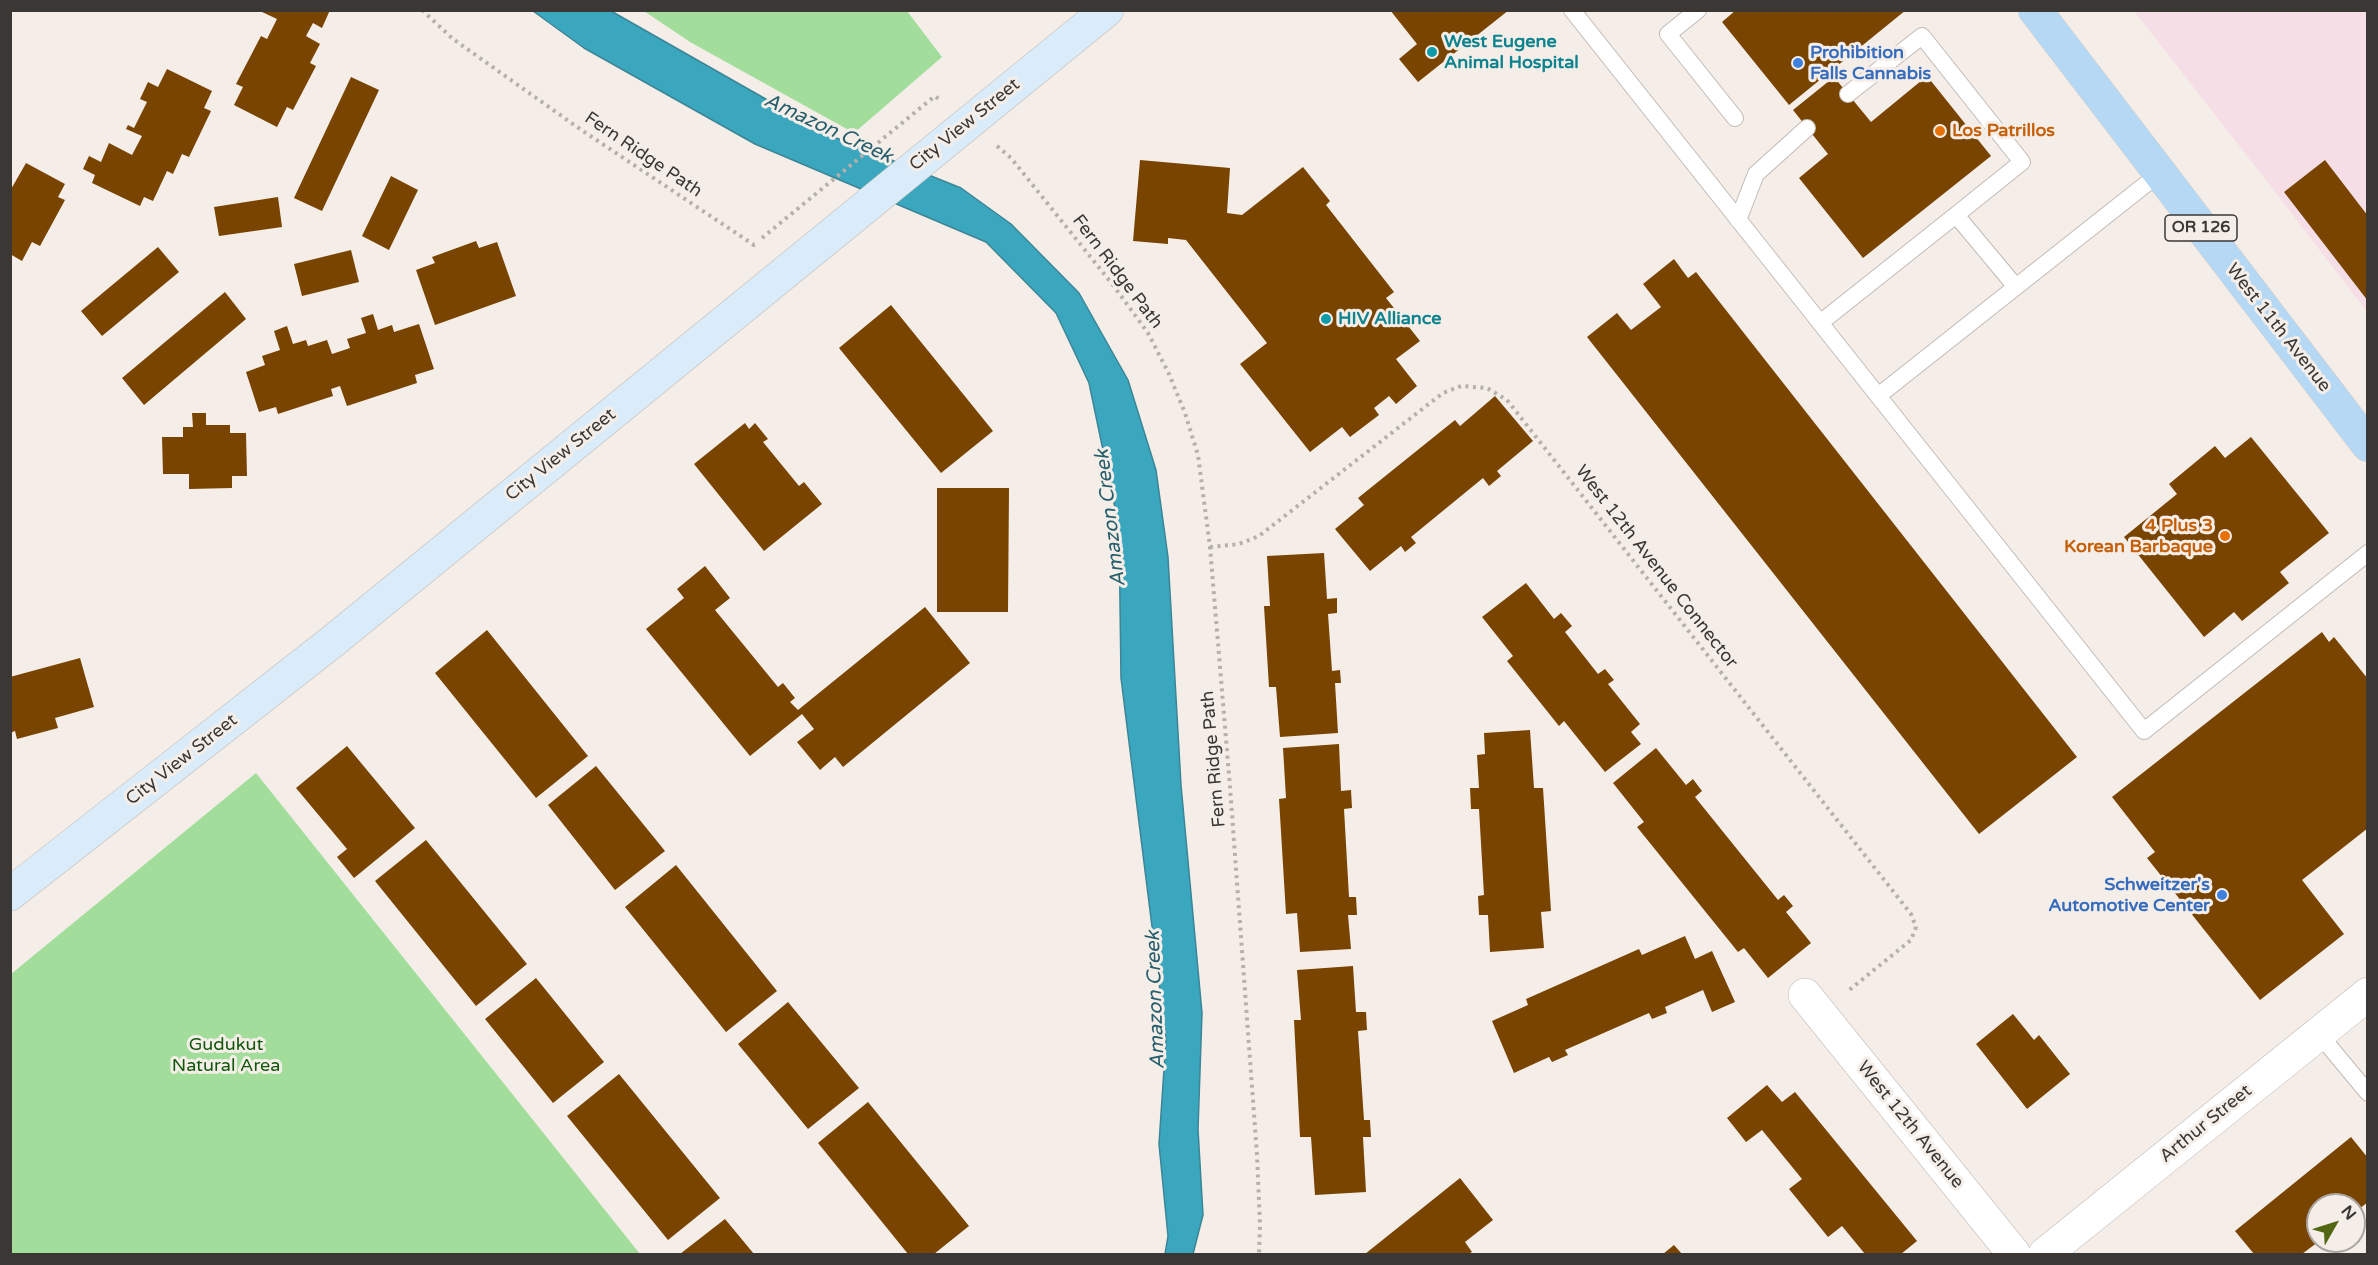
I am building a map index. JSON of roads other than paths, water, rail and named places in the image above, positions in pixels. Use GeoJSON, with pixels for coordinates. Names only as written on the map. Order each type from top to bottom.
{"type":"FeatureCollection","features":[{"type":"Feature","properties":{"kind":"main road","name":"West 11th Avenue"},"geometry":{"type":"LineString","coordinates":[[2035,10],[2367,445]]}},
{"type":"Feature","properties":{"kind":"street","name":"City View Street"},"geometry":{"type":"LineString","coordinates":[[10,894],[333,641],[1107,10]]}},
{"type":"Feature","properties":{"kind":"street","name":"Arthur Street"},"geometry":{"type":"LineString","coordinates":[[2045,1254],[2367,994]]}},
{"type":"Feature","properties":{"kind":"street","name":"West 12th Avenue"},"geometry":{"type":"LineString","coordinates":[[1812,1004],[2014,1254]]}},
{"type":"Feature","properties":{"kind":"lane"},"geometry":{"type":"LineString","coordinates":[[1572,10],[2144,731],[2367,553]]}},
{"type":"Feature","properties":{"kind":"lane"},"geometry":{"type":"LineString","coordinates":[[1698,10],[1668,34],[1735,118]]}},
{"type":"Feature","properties":{"kind":"lane"},"geometry":{"type":"LineString","coordinates":[[1820,323],[2022,162],[1922,36],[1848,94]]}},
{"type":"Feature","properties":{"kind":"lane"},"geometry":{"type":"LineString","coordinates":[[1738,220],[1756,174],[1807,128]]}},
{"type":"Feature","properties":{"kind":"lane"},"geometry":{"type":"LineString","coordinates":[[1878,396],[2160,173]]}},
{"type":"Feature","properties":{"kind":"lane"},"geometry":{"type":"LineString","coordinates":[[1956,215],[2016,287]]}},
{"type":"Feature","properties":{"kind":"lane"},"geometry":{"type":"LineString","coordinates":[[2319,1034],[2367,1093]]}},
{"type":"Feature","properties":{"kind":"water"},"geometry":{"type":"Polygon","coordinates":[[[533,11],[611,11],[829,135],[961,188],[1011,224],[1079,293],[1128,380],[1156,470],[1168,557],[1181,785],[1202,1013],[1198,1129],[1203,1215],[1193,1254],[1165,1254],[1168,1236],[1159,1144],[1166,1039],[1121,678],[1119,527],[1089,383],[1056,313],[986,242],[755,144],[584,48],[533,11]]]}},
{"type":"Feature","properties":{"kind":"place","name":"West Eugene Animal Hospital"},"geometry":{"type":"Point","coordinates":[1432,52]}},
{"type":"Feature","properties":{"kind":"place","name":"Prohibition Falls Cannabis"},"geometry":{"type":"Point","coordinates":[1798,63]}},
{"type":"Feature","properties":{"kind":"place","name":"Los Patrillos"},"geometry":{"type":"Point","coordinates":[1940,131]}},
{"type":"Feature","properties":{"kind":"place","name":"HIV Alliance"},"geometry":{"type":"Point","coordinates":[1326,319]}},
{"type":"Feature","properties":{"kind":"place","name":"4 Plus 3 Korean Barbaque"},"geometry":{"type":"Point","coordinates":[2225,536]}},
{"type":"Feature","properties":{"kind":"place","name":"Schweitzer's Automotive Center"},"geometry":{"type":"Point","coordinates":[2222,895]}},
{"type":"Feature","properties":{"kind":"water label","name":"Amazon Creek"},"geometry":{"type":"Point","coordinates":[828,129]}},
{"type":"Feature","properties":{"kind":"water label","name":"Amazon Creek"},"geometry":{"type":"Point","coordinates":[1111,518]}},
{"type":"Feature","properties":{"kind":"water label","name":"Amazon Creek"},"geometry":{"type":"Point","coordinates":[1156,1000]}},
{"type":"Feature","properties":{"kind":"park label","name":"Gudukut Natural Area"},"geometry":{"type":"Point","coordinates":[226,1055]}}]}
